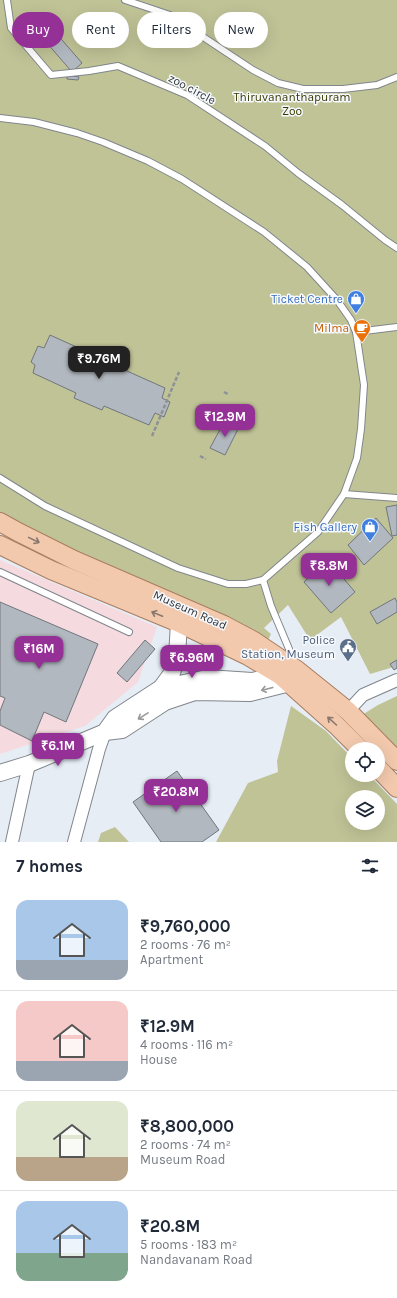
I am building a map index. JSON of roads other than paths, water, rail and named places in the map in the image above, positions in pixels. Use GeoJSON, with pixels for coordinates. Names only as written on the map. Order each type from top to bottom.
{"type":"FeatureCollection","features":[{"type":"Feature","properties":{"kind":"main road","name":"Museum Road"},"geometry":{"type":"LineString","coordinates":[[0,522],[74,560],[224,625],[254,641],[353,742]]}},
{"type":"Feature","properties":{"kind":"main road","name":"Museum Road"},"geometry":{"type":"LineString","coordinates":[[0,545],[51,570],[179,623],[289,676],[348,711],[397,761]]}},
{"type":"Feature","properties":{"kind":"main road"},"geometry":{"type":"LineString","coordinates":[[385,775],[397,788]]}},
{"type":"Feature","properties":{"kind":"street"},"geometry":{"type":"LineString","coordinates":[[74,842],[105,732],[116,718],[161,688],[172,673],[177,656],[179,623]]}},
{"type":"Feature","properties":{"kind":"street"},"geometry":{"type":"LineString","coordinates":[[161,688],[207,678],[252,681],[289,676]]}},
{"type":"Feature","properties":{"kind":"street"},"geometry":{"type":"LineString","coordinates":[[0,773],[29,764],[105,732],[122,730],[165,702],[195,692],[250,693],[289,676]]}},
{"type":"Feature","properties":{"kind":"street"},"geometry":{"type":"LineString","coordinates":[[348,711],[363,694],[397,680]]}},
{"type":"Feature","properties":{"kind":"street"},"geometry":{"type":"LineString","coordinates":[[12,842],[29,764]]}},
{"type":"Feature","properties":{"kind":"lane","name":"zoo circle"},"geometry":{"type":"LineString","coordinates":[[7,0],[12,28],[51,75],[118,66],[187,95],[265,146],[397,248]]}},
{"type":"Feature","properties":{"kind":"lane"},"geometry":{"type":"LineString","coordinates":[[125,0],[170,14],[253,70],[278,83],[303,89],[343,89],[377,85],[397,77]]}},
{"type":"Feature","properties":{"kind":"lane"},"geometry":{"type":"LineString","coordinates":[[0,118],[34,122],[77,133],[148,161],[182,179],[264,232],[307,267],[337,300],[351,320],[356,332],[364,386],[361,429],[356,458],[344,494],[318,532],[263,580],[246,584],[228,584],[178,568],[45,506],[0,478]]}},
{"type":"Feature","properties":{"kind":"lane"},"geometry":{"type":"LineString","coordinates":[[356,332],[397,327]]}},
{"type":"Feature","properties":{"kind":"lane"},"geometry":{"type":"LineString","coordinates":[[344,494],[397,498]]}},
{"type":"Feature","properties":{"kind":"lane"},"geometry":{"type":"LineString","coordinates":[[0,572],[129,632]]}},
{"type":"Feature","properties":{"kind":"lane"},"geometry":{"type":"LineString","coordinates":[[263,580],[289,676]]}},
{"type":"Feature","properties":{"kind":"place","name":"Ticket Centre"},"geometry":{"type":"Point","coordinates":[356,314]}},
{"type":"Feature","properties":{"kind":"place","name":"Milma"},"geometry":{"type":"Point","coordinates":[362,343]}},
{"type":"Feature","properties":{"kind":"place","name":"Fish Gallery"},"geometry":{"type":"Point","coordinates":[370,542]}},
{"type":"Feature","properties":{"kind":"place","name":"Police Station, Museum"},"geometry":{"type":"Point","coordinates":[348,662]}},
{"type":"Feature","properties":{"kind":"park label","name":"Thiruvananthapuram Zoo"},"geometry":{"type":"Point","coordinates":[292,104]}}]}
